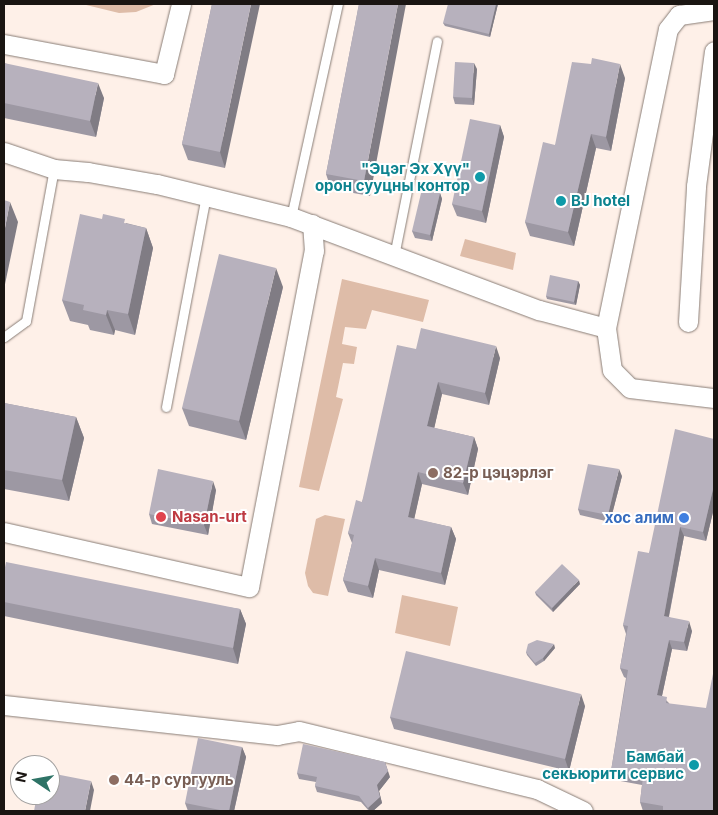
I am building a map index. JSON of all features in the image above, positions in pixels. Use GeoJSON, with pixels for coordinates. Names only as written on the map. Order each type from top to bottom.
{"type":"FeatureCollection","features":[{"type":"Feature","properties":{"kind":"street"},"geometry":{"type":"LineString","coordinates":[[4,44],[164,74],[181,4]]}},
{"type":"Feature","properties":{"kind":"street"},"geometry":{"type":"LineString","coordinates":[[714,10],[679,16],[668,29],[606,328],[612,370],[630,388],[714,398]]}},
{"type":"Feature","properties":{"kind":"street"},"geometry":{"type":"LineString","coordinates":[[688,322],[696,186],[714,51]]}},
{"type":"Feature","properties":{"kind":"street"},"geometry":{"type":"LineString","coordinates":[[4,152],[54,169],[88,172],[158,184],[291,217],[539,310],[606,328]]}},
{"type":"Feature","properties":{"kind":"street"},"geometry":{"type":"LineString","coordinates":[[4,532],[249,587],[314,251],[312,224]]}},
{"type":"Feature","properties":{"kind":"street"},"geometry":{"type":"LineString","coordinates":[[4,705],[277,735],[299,731],[537,789],[583,811]]}},
{"type":"Feature","properties":{"kind":"lane"},"geometry":{"type":"LineString","coordinates":[[291,217],[338,4]]}},
{"type":"Feature","properties":{"kind":"lane"},"geometry":{"type":"LineString","coordinates":[[394,256],[437,41]]}},
{"type":"Feature","properties":{"kind":"lane"},"geometry":{"type":"LineString","coordinates":[[4,337],[26,322],[54,169]]}},
{"type":"Feature","properties":{"kind":"lane"},"geometry":{"type":"LineString","coordinates":[[166,407],[206,196]]}},
{"type":"Feature","properties":{"kind":"shaded area"},"geometry":{"type":"Polygon","coordinates":[[[82,4],[156,4],[136,12],[119,13],[82,4]]]}},
{"type":"Feature","properties":{"kind":"shaded area"},"geometry":{"type":"Polygon","coordinates":[[[465,239],[516,253],[513,270],[460,256],[465,239]]]}},
{"type":"Feature","properties":{"kind":"shaded area"},"geometry":{"type":"Polygon","coordinates":[[[342,279],[429,300],[423,322],[372,310],[366,329],[345,327],[342,344],[357,347],[354,364],[343,363],[336,397],[343,399],[319,491],[299,487],[342,279]]]}},
{"type":"Feature","properties":{"kind":"shaded area"},"geometry":{"type":"Polygon","coordinates":[[[325,515],[345,519],[328,596],[313,593],[308,586],[305,573],[316,519],[325,515]]]}},
{"type":"Feature","properties":{"kind":"shaded area"},"geometry":{"type":"Polygon","coordinates":[[[402,595],[458,607],[450,646],[395,633],[402,595]]]}},
{"type":"Feature","properties":{"kind":"building"},"geometry":{"type":"Polygon","coordinates":[[[212,4],[251,4],[220,152],[182,144],[212,4]]]}},
{"type":"Feature","properties":{"kind":"building"},"geometry":{"type":"Polygon","coordinates":[[[359,4],[398,4],[364,181],[326,174],[359,4]]]}},
{"type":"Feature","properties":{"kind":"building"},"geometry":{"type":"Polygon","coordinates":[[[448,4],[496,4],[489,34],[443,23],[448,4]]]}},
{"type":"Feature","properties":{"kind":"building"},"geometry":{"type":"Polygon","coordinates":[[[592,58],[620,64],[606,137],[591,134],[568,232],[525,222],[543,142],[555,145],[572,62],[591,64],[592,58]]]}},
{"type":"Feature","properties":{"kind":"building"},"geometry":{"type":"Polygon","coordinates":[[[455,62],[474,63],[472,98],[453,97],[455,62]]]}},
{"type":"Feature","properties":{"kind":"building"},"geometry":{"type":"Polygon","coordinates":[[[4,63],[98,83],[90,121],[4,103],[4,63]]]}},
{"type":"Feature","properties":{"kind":"building","name":"\"Эцэг Эх Хүү\" орон сууцны контор"},"geometry":{"type":"Polygon","coordinates":[[[470,119],[500,125],[482,211],[452,204],[470,119]]]}},
{"type":"Feature","properties":{"kind":"building"},"geometry":{"type":"Polygon","coordinates":[[[422,189],[440,193],[430,235],[412,231],[422,189]]]}},
{"type":"Feature","properties":{"kind":"building"},"geometry":{"type":"Polygon","coordinates":[[[4,200],[10,202],[4,233],[4,200]]]}},
{"type":"Feature","properties":{"kind":"building"},"geometry":{"type":"Polygon","coordinates":[[[80,214],[102,219],[103,214],[125,219],[124,223],[146,228],[128,314],[107,310],[106,315],[83,310],[84,305],[62,300],[80,214]]]}},
{"type":"Feature","properties":{"kind":"building"},"geometry":{"type":"Polygon","coordinates":[[[219,254],[276,268],[239,421],[182,408],[219,254]]]}},
{"type":"Feature","properties":{"kind":"building"},"geometry":{"type":"Polygon","coordinates":[[[550,275],[578,281],[574,302],[546,296],[550,275]]]}},
{"type":"Feature","properties":{"kind":"building"},"geometry":{"type":"Polygon","coordinates":[[[421,328],[496,346],[485,393],[438,382],[427,426],[474,437],[463,483],[418,472],[408,517],[451,527],[441,573],[375,558],[368,586],[343,580],[354,535],[348,533],[356,500],[362,502],[397,345],[416,349],[421,328]]]}},
{"type":"Feature","properties":{"kind":"building"},"geometry":{"type":"Polygon","coordinates":[[[4,403],[76,417],[62,480],[4,470],[4,403]]]}},
{"type":"Feature","properties":{"kind":"building"},"geometry":{"type":"Polygon","coordinates":[[[675,429],[714,439],[714,485],[703,532],[680,527],[664,616],[689,621],[684,642],[669,640],[657,695],[667,697],[666,703],[706,708],[714,669],[714,811],[671,811],[663,810],[663,806],[640,802],[643,777],[611,771],[628,670],[620,668],[628,626],[623,625],[638,551],[649,553],[675,429]]]}},
{"type":"Feature","properties":{"kind":"building"},"geometry":{"type":"Polygon","coordinates":[[[588,464],[619,469],[608,515],[578,509],[588,464]]]}},
{"type":"Feature","properties":{"kind":"building"},"geometry":{"type":"Polygon","coordinates":[[[158,469],[213,481],[204,525],[149,514],[158,469]]]}},
{"type":"Feature","properties":{"kind":"building"},"geometry":{"type":"Polygon","coordinates":[[[6,562],[240,609],[233,648],[4,602],[6,562]]]}},
{"type":"Feature","properties":{"kind":"building"},"geometry":{"type":"Polygon","coordinates":[[[562,564],[579,580],[552,608],[535,592],[562,564]]]}},
{"type":"Feature","properties":{"kind":"building"},"geometry":{"type":"Polygon","coordinates":[[[537,640],[554,644],[543,658],[535,663],[526,652],[528,644],[537,640]]]}},
{"type":"Feature","properties":{"kind":"building"},"geometry":{"type":"Polygon","coordinates":[[[406,651],[581,694],[565,759],[390,717],[406,651]]]}},
{"type":"Feature","properties":{"kind":"building"},"geometry":{"type":"Polygon","coordinates":[[[198,738],[242,747],[229,811],[185,803],[198,738]]]}},
{"type":"Feature","properties":{"kind":"building"},"geometry":{"type":"Polygon","coordinates":[[[303,744],[385,762],[388,771],[377,785],[380,797],[368,808],[359,796],[315,786],[317,777],[297,773],[303,744]]]}},
{"type":"Feature","properties":{"kind":"building"},"geometry":{"type":"Polygon","coordinates":[[[60,775],[91,781],[85,811],[34,811],[35,805],[60,805],[60,775]]]}},
{"type":"Feature","properties":{"kind":"place","name":"\"Эцэг Эх Хүү\" орон сууцны контор"},"geometry":{"type":"Point","coordinates":[480,177]}},
{"type":"Feature","properties":{"kind":"place","name":"BJ hotel"},"geometry":{"type":"Point","coordinates":[561,201]}},
{"type":"Feature","properties":{"kind":"place","name":"82-р цэцэрлэг"},"geometry":{"type":"Point","coordinates":[433,473]}},
{"type":"Feature","properties":{"kind":"place","name":"Nasan-urt"},"geometry":{"type":"Point","coordinates":[161,517]}},
{"type":"Feature","properties":{"kind":"place","name":"хос алим"},"geometry":{"type":"Point","coordinates":[684,518]}},
{"type":"Feature","properties":{"kind":"place","name":"Бамбай секьюрити сервис"},"geometry":{"type":"Point","coordinates":[694,765]}},
{"type":"Feature","properties":{"kind":"place","name":"44-р сургууль"},"geometry":{"type":"Point","coordinates":[114,780]}}]}
